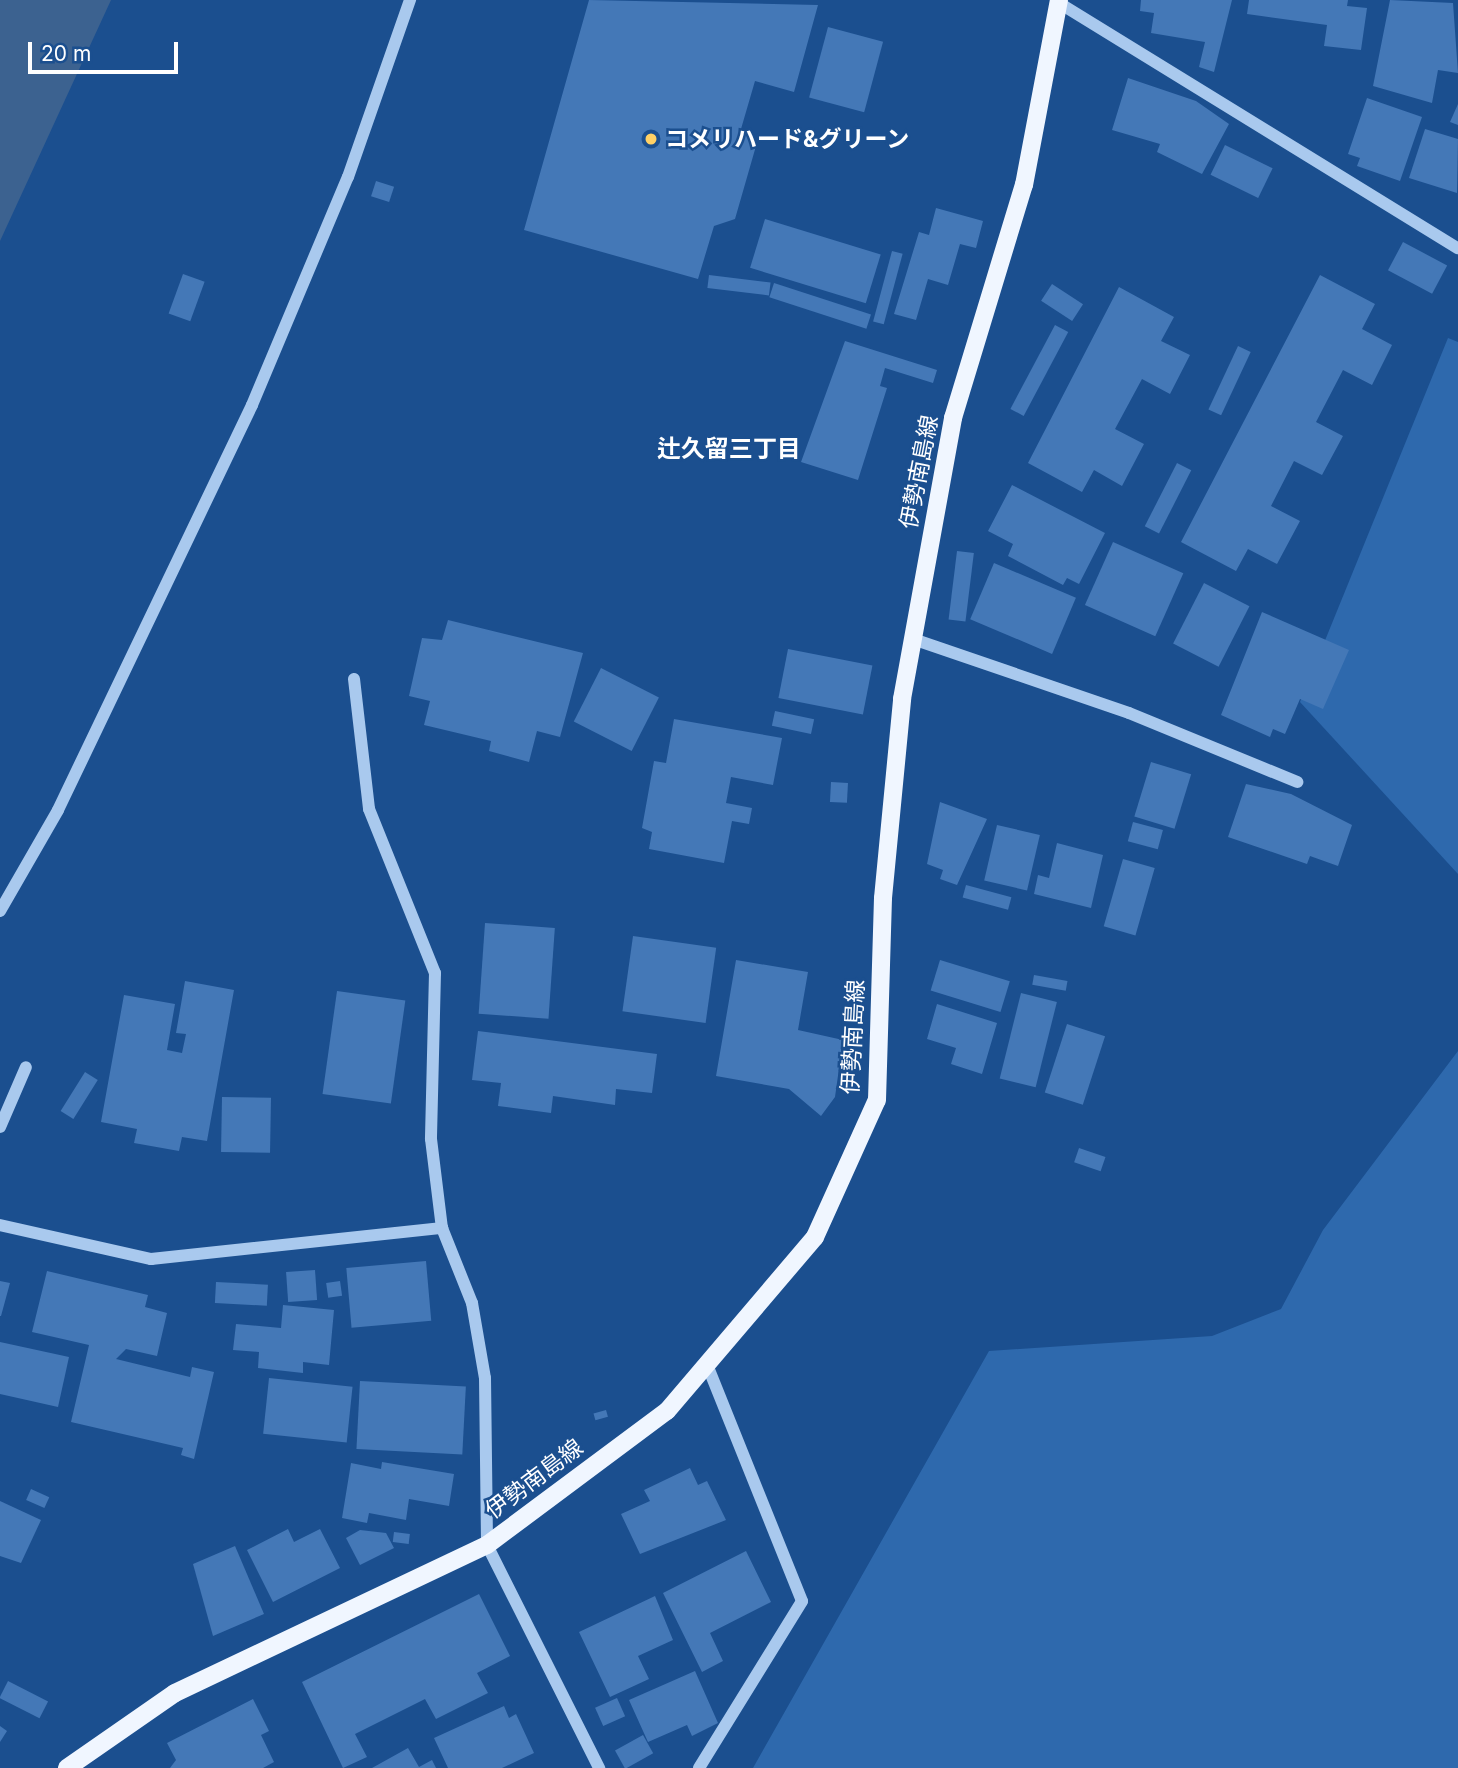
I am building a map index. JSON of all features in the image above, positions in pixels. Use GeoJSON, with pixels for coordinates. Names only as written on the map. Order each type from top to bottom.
{"type":"FeatureCollection","features":[{"type":"Feature","properties":{"kind":"main road","name":"伊勢南島線"},"geometry":{"type":"LineString","coordinates":[[67,1768],[174,1693],[487,1545],[667,1411],[816,1237],[877,1100],[883,898],[913,639],[953,418],[1024,185],[1059,1]]}},
{"type":"Feature","properties":{"kind":"street"},"geometry":{"type":"LineString","coordinates":[[0,911],[58,810],[252,405],[348,177],[410,0]]}},
{"type":"Feature","properties":{"kind":"street"},"geometry":{"type":"LineString","coordinates":[[1059,1],[1458,248]]}},
{"type":"Feature","properties":{"kind":"street"},"geometry":{"type":"LineString","coordinates":[[913,639],[1129,713],[1297,782]]}},
{"type":"Feature","properties":{"kind":"street"},"geometry":{"type":"LineString","coordinates":[[354,679],[369,809],[435,973],[431,1139],[442,1228],[472,1303],[485,1378],[487,1545],[599,1768]]}},
{"type":"Feature","properties":{"kind":"street"},"geometry":{"type":"LineString","coordinates":[[0,1127],[26,1067]]}},
{"type":"Feature","properties":{"kind":"street"},"geometry":{"type":"LineString","coordinates":[[0,1224],[151,1259],[442,1228]]}},
{"type":"Feature","properties":{"kind":"street"},"geometry":{"type":"LineString","coordinates":[[699,1768],[802,1601],[707,1364]]}},
{"type":"Feature","properties":{"kind":"shaded area"},"geometry":{"type":"Polygon","coordinates":[[[0,0],[111,0],[0,241],[0,0]]]}},
{"type":"Feature","properties":{"kind":"shaded area"},"geometry":{"type":"Polygon","coordinates":[[[1448,338],[1458,342],[1458,874],[1300,702],[1448,338]]]}},
{"type":"Feature","properties":{"kind":"shaded area"},"geometry":{"type":"Polygon","coordinates":[[[1458,1051],[1458,1768],[753,1768],[989,1351],[1212,1336],[1281,1309],[1323,1230],[1458,1051]]]}},
{"type":"Feature","properties":{"kind":"building","name":"コメリハード&グリーン"},"geometry":{"type":"Polygon","coordinates":[[[589,0],[818,5],[794,92],[755,81],[741,129],[756,146],[735,219],[714,226],[698,279],[524,230],[589,0]]]}},
{"type":"Feature","properties":{"kind":"building"},"geometry":{"type":"Polygon","coordinates":[[[1141,0],[1232,0],[1214,72],[1199,67],[1205,42],[1151,33],[1154,13],[1140,11],[1141,0]]]}},
{"type":"Feature","properties":{"kind":"building"},"geometry":{"type":"Polygon","coordinates":[[[1249,0],[1348,0],[1347,6],[1367,8],[1361,50],[1324,46],[1327,25],[1247,14],[1249,0]]]}},
{"type":"Feature","properties":{"kind":"building"},"geometry":{"type":"Polygon","coordinates":[[[1390,0],[1453,3],[1458,73],[1438,70],[1432,103],[1373,86],[1390,0]]]}},
{"type":"Feature","properties":{"kind":"building"},"geometry":{"type":"Polygon","coordinates":[[[828,27],[883,42],[864,112],[809,98],[828,27]]]}},
{"type":"Feature","properties":{"kind":"building"},"geometry":{"type":"Polygon","coordinates":[[[1128,78],[1196,101],[1229,124],[1202,174],[1157,152],[1160,144],[1112,130],[1128,78]]]}},
{"type":"Feature","properties":{"kind":"building"},"geometry":{"type":"Polygon","coordinates":[[[1367,98],[1422,117],[1400,181],[1357,166],[1360,158],[1348,154],[1367,98]]]}},
{"type":"Feature","properties":{"kind":"building"},"geometry":{"type":"Polygon","coordinates":[[[1458,104],[1458,125],[1450,122],[1458,104]]]}},
{"type":"Feature","properties":{"kind":"building"},"geometry":{"type":"Polygon","coordinates":[[[1425,129],[1458,139],[1457,193],[1409,178],[1425,129]]]}},
{"type":"Feature","properties":{"kind":"building"},"geometry":{"type":"Polygon","coordinates":[[[1225,145],[1273,168],[1258,198],[1211,175],[1225,145]]]}},
{"type":"Feature","properties":{"kind":"building"},"geometry":{"type":"Polygon","coordinates":[[[376,181],[394,187],[389,202],[371,196],[376,181]]]}},
{"type":"Feature","properties":{"kind":"building"},"geometry":{"type":"Polygon","coordinates":[[[936,208],[983,221],[976,248],[960,244],[948,285],[928,279],[916,320],[894,314],[919,232],[929,235],[936,208]]]}},
{"type":"Feature","properties":{"kind":"building"},"geometry":{"type":"Polygon","coordinates":[[[765,219],[881,254],[866,303],[750,268],[765,219]]]}},
{"type":"Feature","properties":{"kind":"building"},"geometry":{"type":"Polygon","coordinates":[[[1403,242],[1447,265],[1432,294],[1388,270],[1403,242]]]}},
{"type":"Feature","properties":{"kind":"building"},"geometry":{"type":"Polygon","coordinates":[[[892,251],[903,254],[884,324],[873,322],[892,251]]]}},
{"type":"Feature","properties":{"kind":"building"},"geometry":{"type":"Polygon","coordinates":[[[183,274],[205,282],[190,321],[169,313],[183,274]]]}},
{"type":"Feature","properties":{"kind":"building"},"geometry":{"type":"Polygon","coordinates":[[[709,275],[771,283],[769,295],[707,288],[709,275]]]}},
{"type":"Feature","properties":{"kind":"building"},"geometry":{"type":"Polygon","coordinates":[[[1320,275],[1375,304],[1362,329],[1392,345],[1372,385],[1343,370],[1316,422],[1343,436],[1322,475],[1294,461],[1271,506],[1300,521],[1277,564],[1248,549],[1236,571],[1181,542],[1320,275]]]}},
{"type":"Feature","properties":{"kind":"building"},"geometry":{"type":"Polygon","coordinates":[[[774,283],[871,315],[866,329],[769,297],[774,283]]]}},
{"type":"Feature","properties":{"kind":"building"},"geometry":{"type":"Polygon","coordinates":[[[1052,284],[1083,304],[1072,321],[1041,301],[1052,284]]]}},
{"type":"Feature","properties":{"kind":"building"},"geometry":{"type":"Polygon","coordinates":[[[1119,287],[1174,317],[1161,341],[1190,355],[1170,394],[1142,379],[1115,429],[1144,444],[1122,486],[1094,470],[1082,492],[1028,463],[1119,287]]]}},
{"type":"Feature","properties":{"kind":"building"},"geometry":{"type":"Polygon","coordinates":[[[1055,325],[1068,332],[1024,416],[1010,409],[1055,325]]]}},
{"type":"Feature","properties":{"kind":"building"},"geometry":{"type":"Polygon","coordinates":[[[845,341],[937,370],[933,383],[885,368],[880,386],[887,388],[858,480],[801,462],[845,341]]]}},
{"type":"Feature","properties":{"kind":"building"},"geometry":{"type":"Polygon","coordinates":[[[1238,346],[1251,352],[1221,415],[1208,409],[1238,346]]]}},
{"type":"Feature","properties":{"kind":"building"},"geometry":{"type":"Polygon","coordinates":[[[1177,463],[1191,470],[1159,534],[1145,526],[1177,463]]]}},
{"type":"Feature","properties":{"kind":"building"},"geometry":{"type":"Polygon","coordinates":[[[1012,485],[1105,533],[1079,584],[1067,578],[1063,585],[1008,556],[1013,544],[988,531],[1012,485]]]}},
{"type":"Feature","properties":{"kind":"building"},"geometry":{"type":"Polygon","coordinates":[[[1113,542],[1183,573],[1155,636],[1085,605],[1113,542]]]}},
{"type":"Feature","properties":{"kind":"building"},"geometry":{"type":"Polygon","coordinates":[[[957,551],[974,553],[965,622],[949,619],[957,551]]]}},
{"type":"Feature","properties":{"kind":"building"},"geometry":{"type":"Polygon","coordinates":[[[994,563],[1076,598],[1052,654],[970,619],[994,563]]]}},
{"type":"Feature","properties":{"kind":"building"},"geometry":{"type":"Polygon","coordinates":[[[1204,583],[1249,606],[1219,667],[1173,644],[1204,583]]]}},
{"type":"Feature","properties":{"kind":"building"},"geometry":{"type":"Polygon","coordinates":[[[1262,612],[1349,650],[1323,709],[1300,699],[1285,734],[1273,729],[1270,737],[1221,715],[1262,612]]]}},
{"type":"Feature","properties":{"kind":"building"},"geometry":{"type":"Polygon","coordinates":[[[448,620],[583,653],[560,737],[537,731],[529,762],[489,751],[491,741],[424,725],[430,701],[409,696],[422,638],[442,640],[448,620]]]}},
{"type":"Feature","properties":{"kind":"building"},"geometry":{"type":"Polygon","coordinates":[[[788,649],[872,665],[863,714],[778,698],[788,649]]]}},
{"type":"Feature","properties":{"kind":"building"},"geometry":{"type":"Polygon","coordinates":[[[601,668],[659,698],[632,751],[574,721],[601,668]]]}},
{"type":"Feature","properties":{"kind":"building"},"geometry":{"type":"Polygon","coordinates":[[[775,711],[814,719],[811,734],[772,726],[775,711]]]}},
{"type":"Feature","properties":{"kind":"building"},"geometry":{"type":"Polygon","coordinates":[[[674,719],[782,738],[773,785],[731,777],[726,803],[752,808],[749,824],[732,821],[724,863],[649,849],[652,832],[642,828],[654,761],[666,763],[674,719]]]}},
{"type":"Feature","properties":{"kind":"building"},"geometry":{"type":"Polygon","coordinates":[[[1151,762],[1191,774],[1174,829],[1134,817],[1151,762]]]}},
{"type":"Feature","properties":{"kind":"building"},"geometry":{"type":"Polygon","coordinates":[[[831,782],[848,783],[847,803],[830,802],[831,782]]]}},
{"type":"Feature","properties":{"kind":"building"},"geometry":{"type":"Polygon","coordinates":[[[1246,784],[1291,794],[1352,825],[1338,866],[1310,856],[1307,864],[1228,837],[1246,784]]]}},
{"type":"Feature","properties":{"kind":"building"},"geometry":{"type":"Polygon","coordinates":[[[940,802],[987,819],[957,885],[940,879],[943,870],[927,864],[940,802]]]}},
{"type":"Feature","properties":{"kind":"building"},"geometry":{"type":"Polygon","coordinates":[[[1133,822],[1163,830],[1158,849],[1128,841],[1133,822]]]}},
{"type":"Feature","properties":{"kind":"building"},"geometry":{"type":"Polygon","coordinates":[[[997,825],[1040,835],[1027,890],[984,881],[997,825]]]}},
{"type":"Feature","properties":{"kind":"building"},"geometry":{"type":"Polygon","coordinates":[[[1057,843],[1103,855],[1091,908],[1034,894],[1038,875],[1049,878],[1057,843]]]}},
{"type":"Feature","properties":{"kind":"building"},"geometry":{"type":"Polygon","coordinates":[[[1123,859],[1155,868],[1135,935],[1104,926],[1123,859]]]}},
{"type":"Feature","properties":{"kind":"building"},"geometry":{"type":"Polygon","coordinates":[[[966,885],[1011,897],[1008,910],[963,898],[966,885]]]}},
{"type":"Feature","properties":{"kind":"building"},"geometry":{"type":"Polygon","coordinates":[[[485,923],[555,928],[548,1019],[479,1014],[485,923]]]}},
{"type":"Feature","properties":{"kind":"building"},"geometry":{"type":"Polygon","coordinates":[[[633,936],[716,948],[706,1023],[622,1011],[633,936]]]}},
{"type":"Feature","properties":{"kind":"building"},"geometry":{"type":"Polygon","coordinates":[[[736,960],[808,972],[798,1030],[843,1040],[835,1097],[821,1116],[789,1089],[716,1076],[736,960]]]}},
{"type":"Feature","properties":{"kind":"building"},"geometry":{"type":"Polygon","coordinates":[[[940,960],[1010,981],[1000,1012],[931,991],[940,960]]]}},
{"type":"Feature","properties":{"kind":"building"},"geometry":{"type":"Polygon","coordinates":[[[1034,975],[1067,981],[1066,991],[1032,985],[1034,975]]]}},
{"type":"Feature","properties":{"kind":"building"},"geometry":{"type":"Polygon","coordinates":[[[185,981],[234,990],[207,1141],[182,1137],[179,1151],[134,1143],[137,1129],[101,1122],[124,995],[175,1004],[167,1050],[182,1053],[186,1034],[176,1033],[185,981]]]}},
{"type":"Feature","properties":{"kind":"building"},"geometry":{"type":"Polygon","coordinates":[[[337,991],[405,1001],[391,1104],[323,1094],[337,991]]]}},
{"type":"Feature","properties":{"kind":"building"},"geometry":{"type":"Polygon","coordinates":[[[1021,993],[1057,1002],[1036,1087],[1000,1078],[1021,993]]]}},
{"type":"Feature","properties":{"kind":"building"},"geometry":{"type":"Polygon","coordinates":[[[937,1004],[997,1023],[982,1074],[951,1064],[956,1048],[927,1039],[937,1004]]]}},
{"type":"Feature","properties":{"kind":"building"},"geometry":{"type":"Polygon","coordinates":[[[1067,1024],[1105,1036],[1083,1105],[1045,1092],[1067,1024]]]}},
{"type":"Feature","properties":{"kind":"building"},"geometry":{"type":"Polygon","coordinates":[[[478,1031],[657,1054],[652,1093],[616,1089],[615,1105],[553,1096],[551,1113],[498,1106],[501,1083],[472,1080],[478,1031]]]}},
{"type":"Feature","properties":{"kind":"building"},"geometry":{"type":"Polygon","coordinates":[[[85,1072],[98,1080],[73,1119],[61,1111],[85,1072]]]}},
{"type":"Feature","properties":{"kind":"building"},"geometry":{"type":"Polygon","coordinates":[[[222,1097],[271,1098],[270,1153],[221,1152],[222,1097]]]}},
{"type":"Feature","properties":{"kind":"building"},"geometry":{"type":"Polygon","coordinates":[[[1079,1148],[1105,1157],[1101,1171],[1074,1162],[1079,1148]]]}},
{"type":"Feature","properties":{"kind":"building"},"geometry":{"type":"Polygon","coordinates":[[[426,1261],[431,1321],[352,1328],[346,1268],[426,1261]]]}},
{"type":"Feature","properties":{"kind":"building"},"geometry":{"type":"Polygon","coordinates":[[[315,1270],[317,1300],[288,1302],[286,1272],[315,1270]]]}},
{"type":"Feature","properties":{"kind":"building"},"geometry":{"type":"Polygon","coordinates":[[[47,1271],[148,1295],[145,1307],[167,1313],[157,1356],[126,1349],[116,1359],[190,1377],[192,1367],[214,1372],[194,1459],[181,1455],[183,1448],[71,1422],[89,1345],[32,1332],[47,1271]]]}},
{"type":"Feature","properties":{"kind":"building"},"geometry":{"type":"Polygon","coordinates":[[[0,1281],[10,1283],[1,1316],[0,1316],[0,1281]]]}},
{"type":"Feature","properties":{"kind":"building"},"geometry":{"type":"Polygon","coordinates":[[[340,1281],[342,1296],[328,1298],[326,1283],[340,1281]]]}},
{"type":"Feature","properties":{"kind":"building"},"geometry":{"type":"Polygon","coordinates":[[[216,1282],[268,1285],[267,1306],[215,1303],[216,1282]]]}},
{"type":"Feature","properties":{"kind":"building"},"geometry":{"type":"Polygon","coordinates":[[[283,1305],[334,1310],[329,1365],[303,1362],[303,1373],[258,1368],[259,1352],[233,1350],[236,1324],[281,1328],[283,1305]]]}},
{"type":"Feature","properties":{"kind":"building"},"geometry":{"type":"Polygon","coordinates":[[[0,1342],[69,1357],[58,1407],[0,1394],[0,1342]]]}},
{"type":"Feature","properties":{"kind":"building"},"geometry":{"type":"Polygon","coordinates":[[[269,1378],[353,1387],[347,1442],[263,1434],[269,1378]]]}},
{"type":"Feature","properties":{"kind":"building"},"geometry":{"type":"Polygon","coordinates":[[[360,1381],[466,1387],[462,1454],[356,1449],[360,1381]]]}},
{"type":"Feature","properties":{"kind":"building"},"geometry":{"type":"Polygon","coordinates":[[[606,1410],[608,1417],[595,1420],[594,1414],[606,1410]]]}},
{"type":"Feature","properties":{"kind":"building"},"geometry":{"type":"Polygon","coordinates":[[[382,1462],[454,1474],[449,1506],[409,1499],[406,1520],[369,1513],[367,1523],[342,1518],[351,1463],[381,1469],[382,1462]]]}},
{"type":"Feature","properties":{"kind":"building"},"geometry":{"type":"Polygon","coordinates":[[[690,1468],[698,1485],[707,1481],[726,1520],[640,1554],[621,1514],[650,1501],[644,1490],[690,1468]]]}},
{"type":"Feature","properties":{"kind":"building"},"geometry":{"type":"Polygon","coordinates":[[[31,1489],[49,1497],[44,1508],[26,1500],[31,1489]]]}},
{"type":"Feature","properties":{"kind":"building"},"geometry":{"type":"Polygon","coordinates":[[[0,1501],[41,1520],[21,1563],[0,1556],[0,1501]]]}},
{"type":"Feature","properties":{"kind":"building"},"geometry":{"type":"Polygon","coordinates":[[[288,1529],[294,1542],[320,1529],[340,1568],[273,1602],[247,1550],[288,1529]]]}},
{"type":"Feature","properties":{"kind":"building"},"geometry":{"type":"Polygon","coordinates":[[[360,1530],[386,1533],[394,1548],[360,1565],[346,1538],[360,1530]]]}},
{"type":"Feature","properties":{"kind":"building"},"geometry":{"type":"Polygon","coordinates":[[[394,1532],[410,1534],[409,1544],[393,1542],[394,1532]]]}},
{"type":"Feature","properties":{"kind":"building"},"geometry":{"type":"Polygon","coordinates":[[[235,1546],[264,1614],[213,1636],[193,1564],[235,1546]]]}},
{"type":"Feature","properties":{"kind":"building"},"geometry":{"type":"Polygon","coordinates":[[[746,1551],[771,1602],[710,1633],[723,1661],[702,1672],[663,1593],[746,1551]]]}},
{"type":"Feature","properties":{"kind":"building"},"geometry":{"type":"Polygon","coordinates":[[[479,1594],[510,1656],[477,1673],[488,1693],[436,1719],[425,1699],[355,1734],[367,1757],[343,1768],[302,1682],[479,1594]]]}},
{"type":"Feature","properties":{"kind":"building"},"geometry":{"type":"Polygon","coordinates":[[[655,1596],[673,1640],[638,1656],[649,1679],[610,1697],[579,1632],[655,1596]]]}},
{"type":"Feature","properties":{"kind":"building"},"geometry":{"type":"Polygon","coordinates":[[[695,1671],[718,1723],[692,1736],[687,1725],[648,1742],[629,1700],[695,1671]]]}},
{"type":"Feature","properties":{"kind":"building"},"geometry":{"type":"Polygon","coordinates":[[[8,1681],[48,1701],[39,1718],[0,1698],[8,1681]]]}},
{"type":"Feature","properties":{"kind":"building"},"geometry":{"type":"Polygon","coordinates":[[[617,1698],[625,1716],[603,1726],[595,1708],[617,1698]]]}},
{"type":"Feature","properties":{"kind":"building"},"geometry":{"type":"Polygon","coordinates":[[[253,1699],[269,1731],[261,1735],[274,1762],[263,1768],[170,1768],[176,1760],[167,1743],[253,1699]]]}},
{"type":"Feature","properties":{"kind":"building"},"geometry":{"type":"Polygon","coordinates":[[[504,1706],[509,1718],[516,1714],[534,1753],[502,1768],[448,1768],[434,1738],[504,1706]]]}},
{"type":"Feature","properties":{"kind":"building"},"geometry":{"type":"Polygon","coordinates":[[[0,1726],[7,1731],[0,1742],[0,1726]]]}},
{"type":"Feature","properties":{"kind":"building"},"geometry":{"type":"Polygon","coordinates":[[[643,1735],[653,1753],[625,1768],[615,1751],[643,1735]]]}},
{"type":"Feature","properties":{"kind":"building"},"geometry":{"type":"Polygon","coordinates":[[[408,1748],[419,1767],[432,1760],[436,1768],[372,1768],[408,1748]]]}},
{"type":"Feature","properties":{"kind":"place","name":"コメリハード&グリーン"},"geometry":{"type":"Point","coordinates":[651,139]}},
{"type":"Feature","properties":{"kind":"district","name":"辻久留三丁目"},"geometry":{"type":"Point","coordinates":[729,449]}}]}
